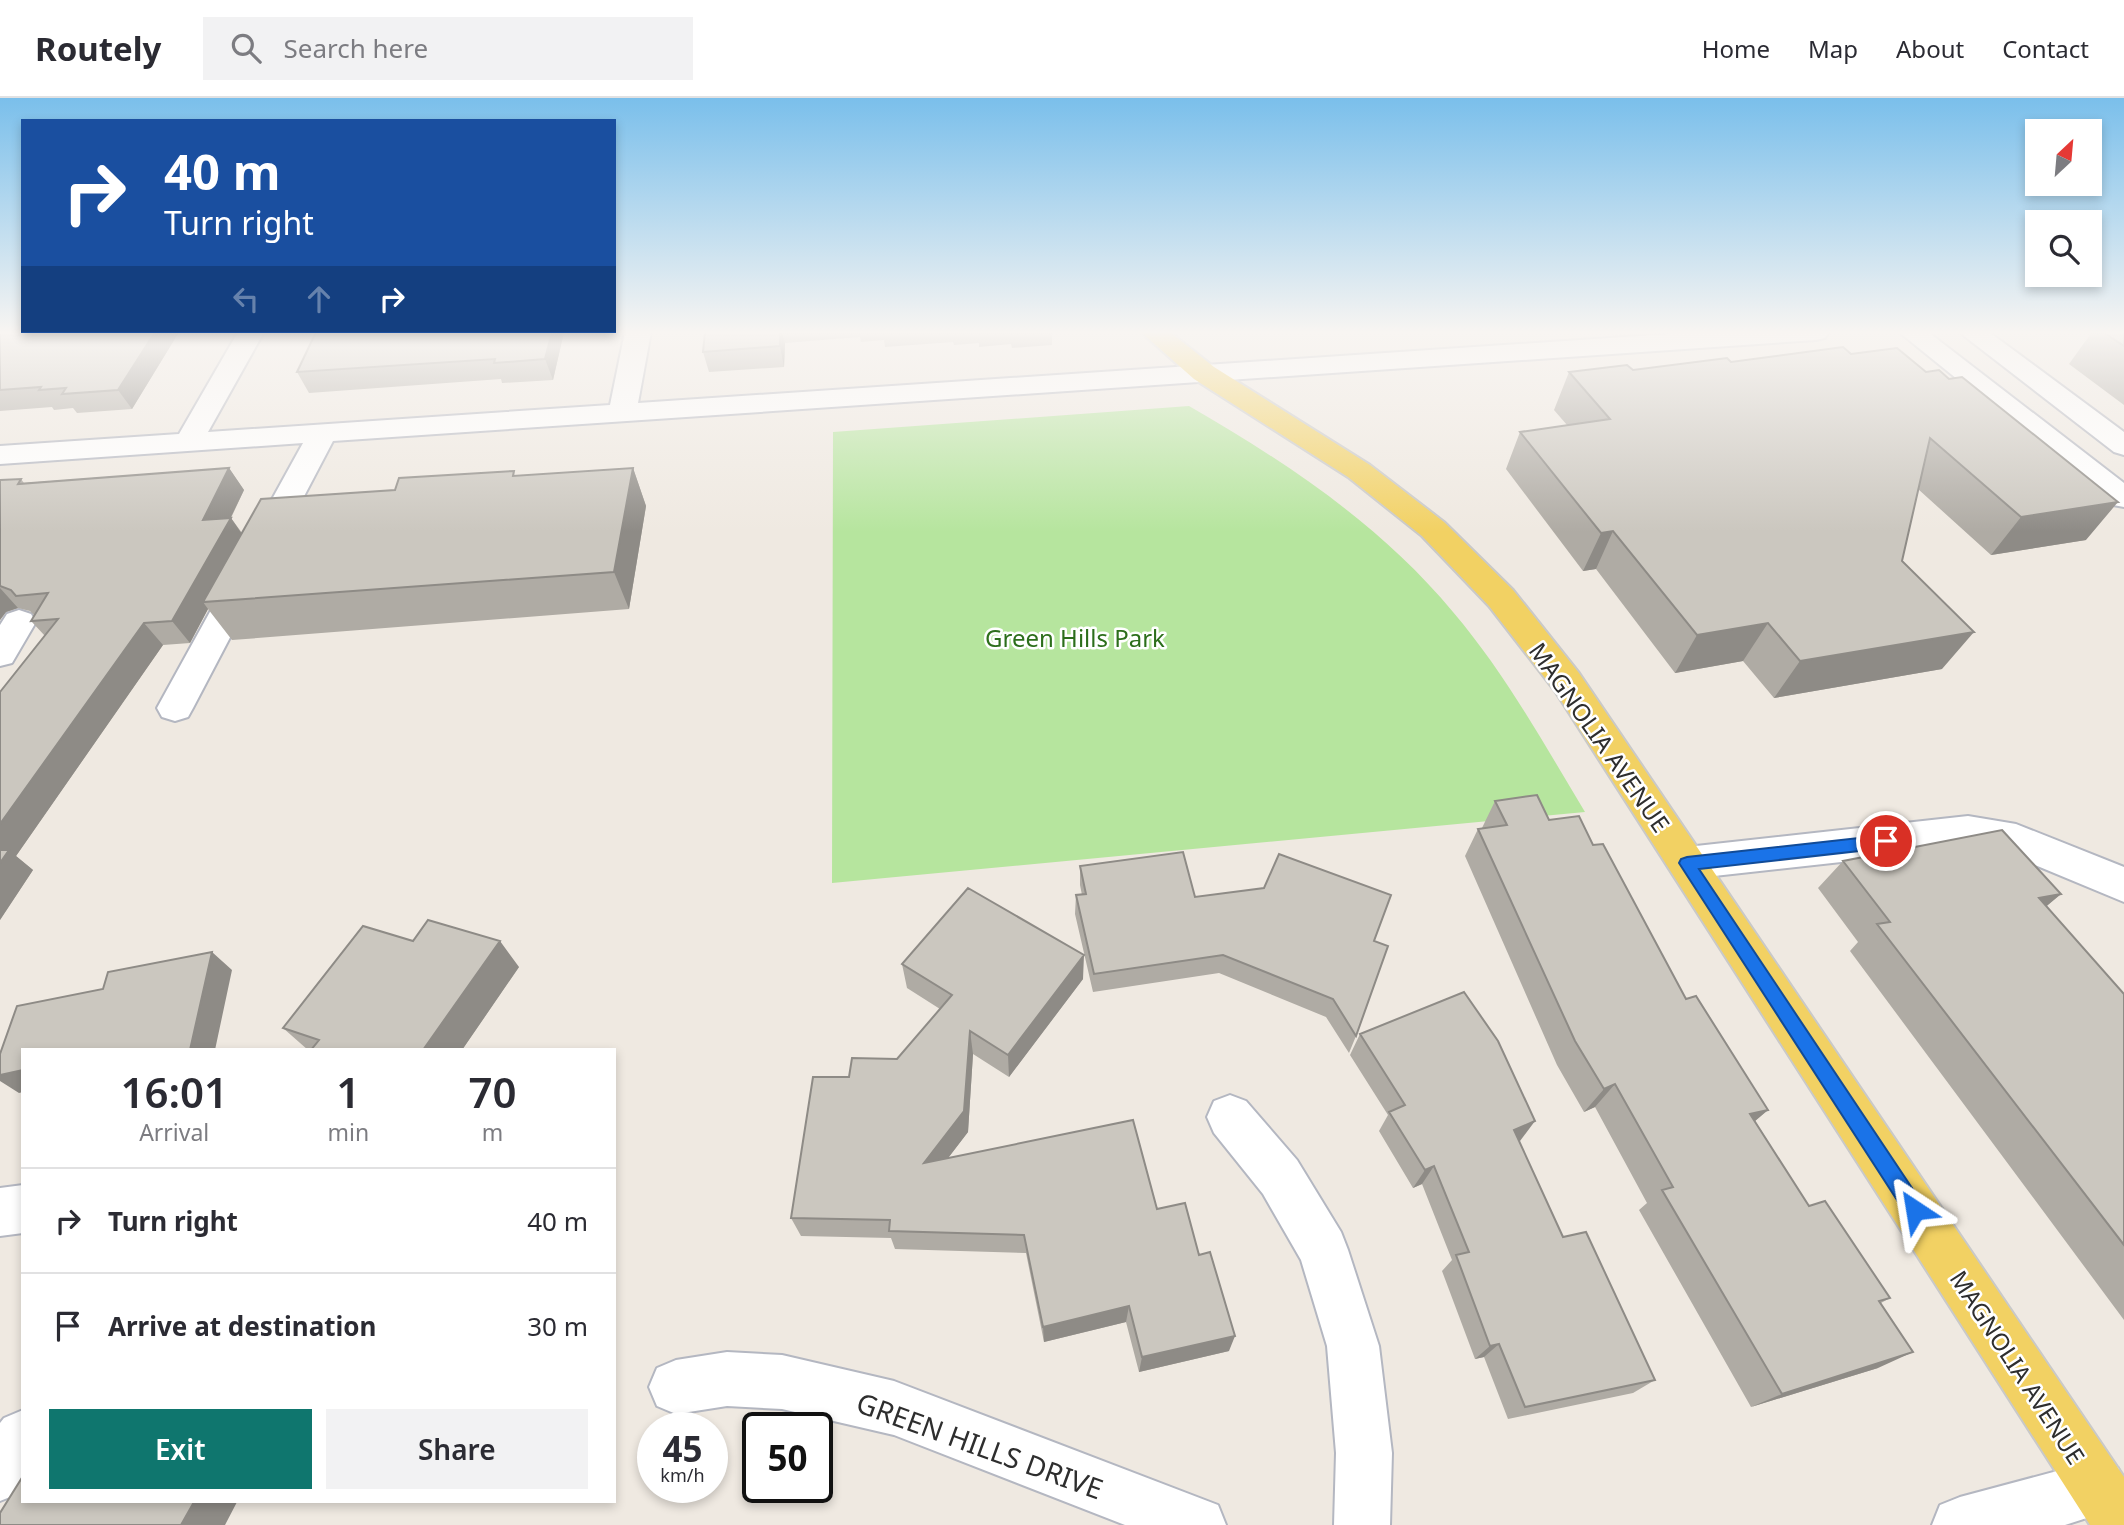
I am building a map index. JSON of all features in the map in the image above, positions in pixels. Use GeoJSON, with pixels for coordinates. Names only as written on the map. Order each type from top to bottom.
{"type":"FeatureCollection","features":[{"type":"Feature","properties":{"kind":"main road","name":"MAGNOLIA AVENUE"},"geometry":{"type":"LineString","coordinates":[[1244,399],[1359,471],[1433,529],[1501,598],[1567,682],[2110,1506]]}},
{"type":"Feature","properties":{"kind":"street"},"geometry":{"type":"LineString","coordinates":[[188,443],[213,399]]}},
{"type":"Feature","properties":{"kind":"street"},"geometry":{"type":"LineString","coordinates":[[622,413],[625,399]]}},
{"type":"Feature","properties":{"kind":"street"},"geometry":{"type":"LineString","coordinates":[[0,455],[622,413],[683,422],[932,399]]}},
{"type":"Feature","properties":{"kind":"street"},"geometry":{"type":"LineString","coordinates":[[1997,399],[2124,498]]}},
{"type":"Feature","properties":{"kind":"street"},"geometry":{"type":"LineString","coordinates":[[2061,399],[2124,446]]}},
{"type":"Feature","properties":{"kind":"street"},"geometry":{"type":"LineString","coordinates":[[175,708],[323,433]]}},
{"type":"Feature","properties":{"kind":"street"},"geometry":{"type":"LineString","coordinates":[[0,654],[19,622]]}},
{"type":"Feature","properties":{"kind":"street"},"geometry":{"type":"LineString","coordinates":[[1687,863],[1968,832],[2016,839],[2124,885]]}},
{"type":"Feature","properties":{"kind":"street"},"geometry":{"type":"LineString","coordinates":[[1230,1117],[1280,1177],[1323,1250],[1353,1346],[1364,1453],[1362,1525]]}},
{"type":"Feature","properties":{"kind":"street"},"geometry":{"type":"LineString","coordinates":[[0,1212],[21,1209]]}},
{"type":"Feature","properties":{"kind":"street","name":"GREEN HILLS DRIVE"},"geometry":{"type":"LineString","coordinates":[[676,1387],[727,1379],[782,1382],[894,1408],[1198,1525]]}},
{"type":"Feature","properties":{"kind":"street"},"geometry":{"type":"LineString","coordinates":[[0,1473],[21,1440]]}},
{"type":"Feature","properties":{"kind":"street"},"geometry":{"type":"LineString","coordinates":[[1960,1525],[2110,1506]]}},
{"type":"Feature","properties":{"kind":"green space","name":"Green Hills Park"},"geometry":{"type":"Polygon","coordinates":[[[1189,406],[1330,497],[1363,523],[1425,580],[1490,659],[1585,812],[832,883],[833,432],[1189,406]]]}},
{"type":"Feature","properties":{"kind":"building"},"geometry":{"type":"Polygon","coordinates":[[[1592,399],[1989,399],[2118,502],[2021,517],[1930,438],[1902,561],[1974,632],[1800,661],[1768,623],[1697,635],[1613,531],[1601,533],[1520,432],[1610,419],[1592,399]]]}},
{"type":"Feature","properties":{"kind":"building"},"geometry":{"type":"Polygon","coordinates":[[[229,468],[203,520],[231,518],[172,621],[144,623],[0,824],[0,692],[58,619],[31,621],[48,593],[16,596],[11,590],[0,586],[0,480],[21,479],[18,484],[229,468]]]}},
{"type":"Feature","properties":{"kind":"building"},"geometry":{"type":"Polygon","coordinates":[[[633,468],[614,572],[203,602],[261,499],[395,490],[399,478],[514,471],[513,476],[633,468]]]}},
{"type":"Feature","properties":{"kind":"building"},"geometry":{"type":"Polygon","coordinates":[[[1537,795],[1549,820],[1579,816],[1593,845],[1603,844],[1686,999],[1696,996],[1768,1110],[1750,1114],[1809,1206],[1825,1201],[1890,1298],[1879,1301],[1913,1352],[1782,1394],[1662,1190],[1673,1187],[1615,1084],[1604,1089],[1575,1041],[1478,829],[1507,825],[1495,801],[1537,795]]]}},
{"type":"Feature","properties":{"kind":"building"},"geometry":{"type":"Polygon","coordinates":[[[2002,830],[2061,894],[2039,898],[2124,994],[2124,1245],[1877,924],[1890,922],[1843,861],[2002,830]]]}},
{"type":"Feature","properties":{"kind":"building"},"geometry":{"type":"Polygon","coordinates":[[[0,850],[9,850],[0,863],[0,850]]]}},
{"type":"Feature","properties":{"kind":"building"},"geometry":{"type":"Polygon","coordinates":[[[1183,852],[1195,897],[1264,888],[1279,854],[1391,895],[1374,941],[1388,946],[1356,1036],[1333,999],[1223,955],[1094,974],[1076,895],[1086,894],[1080,866],[1183,852]]]}},
{"type":"Feature","properties":{"kind":"building"},"geometry":{"type":"Polygon","coordinates":[[[968,888],[1084,955],[1008,1055],[970,1031],[964,1111],[924,1163],[1133,1120],[1157,1209],[1185,1203],[1199,1255],[1210,1252],[1235,1336],[1142,1357],[1129,1306],[1043,1327],[1024,1235],[889,1231],[890,1220],[791,1218],[813,1077],[849,1077],[852,1058],[897,1059],[952,995],[902,964],[968,888]]]}},
{"type":"Feature","properties":{"kind":"building"},"geometry":{"type":"Polygon","coordinates":[[[428,920],[500,941],[424,1048],[313,1048],[319,1040],[283,1028],[363,926],[413,941],[428,920]]]}},
{"type":"Feature","properties":{"kind":"building"},"geometry":{"type":"Polygon","coordinates":[[[212,952],[190,1048],[21,1048],[21,1070],[0,1075],[0,1054],[17,1006],[103,989],[108,972],[212,952]]]}},
{"type":"Feature","properties":{"kind":"building"},"geometry":{"type":"Polygon","coordinates":[[[1464,992],[1498,1041],[1535,1121],[1514,1130],[1563,1237],[1586,1232],[1655,1380],[1525,1407],[1499,1344],[1490,1346],[1456,1255],[1469,1252],[1434,1166],[1425,1170],[1389,1112],[1405,1105],[1360,1034],[1464,992]]]}},
{"type":"Feature","properties":{"kind":"building"},"geometry":{"type":"Polygon","coordinates":[[[21,1479],[21,1503],[193,1503],[181,1525],[0,1525],[0,1513],[21,1479]]]}},
{"type":"Feature","properties":{"kind":"route"},"geometry":{"type":"LineString","coordinates":[[1886,841],[1687,863],[1915,1210]]}}]}
